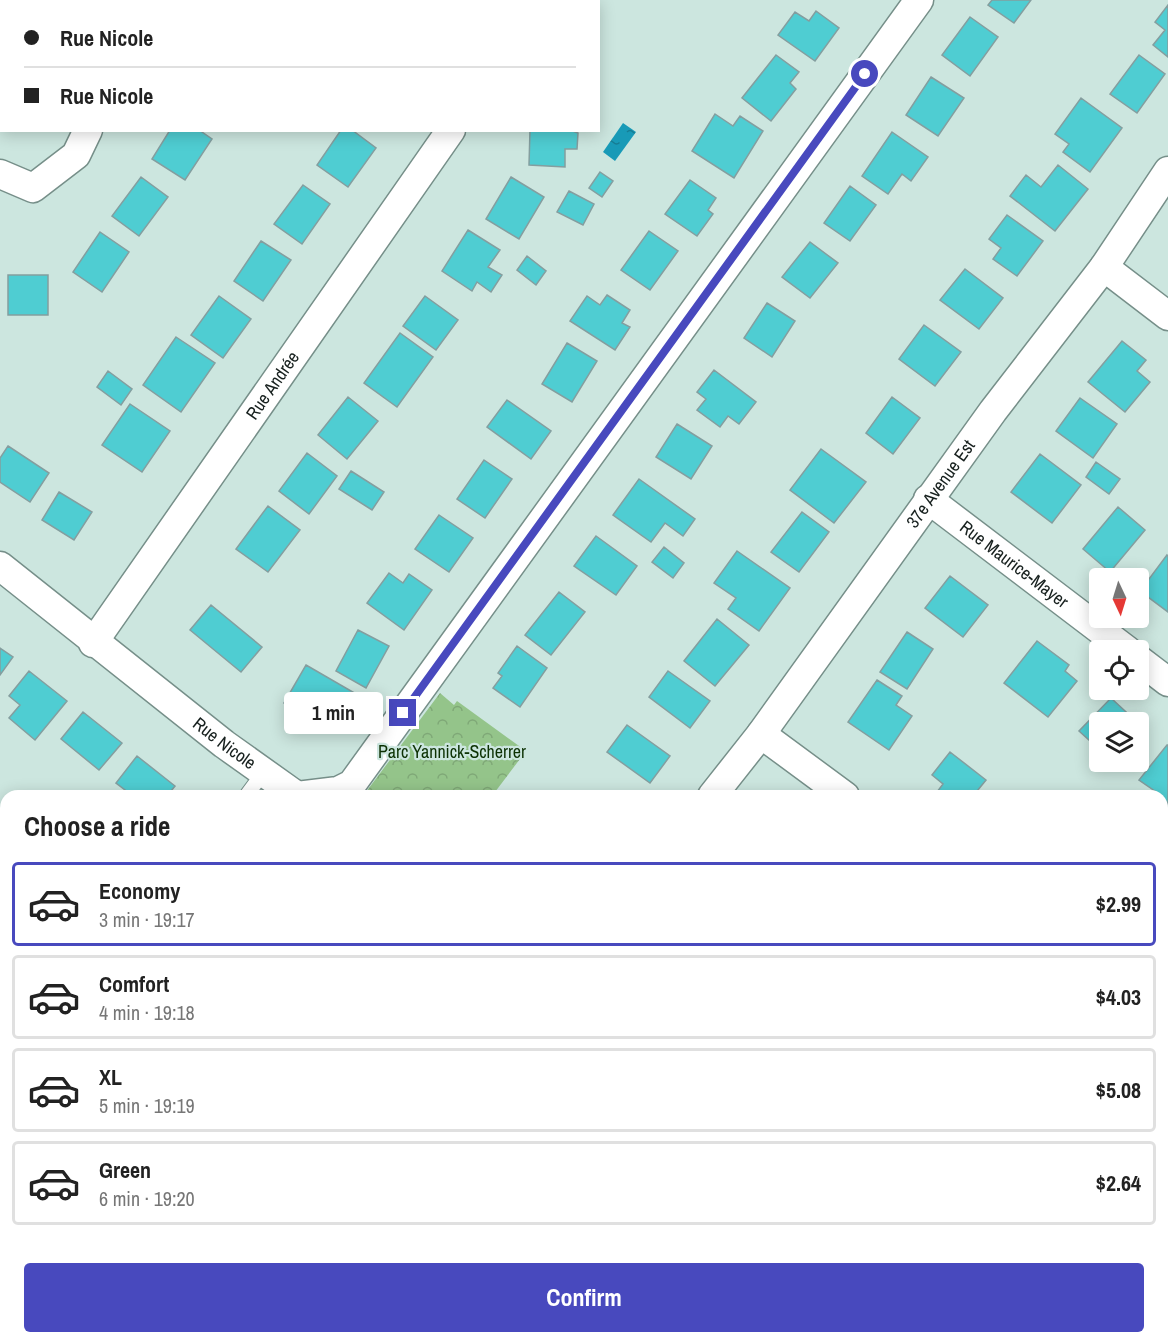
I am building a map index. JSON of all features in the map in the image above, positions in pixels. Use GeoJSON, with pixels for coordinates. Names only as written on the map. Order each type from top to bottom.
{"type":"FeatureCollection","features":[{"type":"Feature","properties":{"kind":"street","name":"Rue Nicole"},"geometry":{"type":"LineString","coordinates":[[340,790],[352,784],[920,0]]}},
{"type":"Feature","properties":{"kind":"street"},"geometry":{"type":"LineString","coordinates":[[0,174],[33,188],[76,155],[87,132]]}},
{"type":"Feature","properties":{"kind":"street","name":"Rue Andrée"},"geometry":{"type":"LineString","coordinates":[[93,643],[450,132]]}},
{"type":"Feature","properties":{"kind":"street","name":"37e Avenue Est"},"geometry":{"type":"LineString","coordinates":[[717,790],[761,734],[993,411],[1104,267],[1168,171]]}},
{"type":"Feature","properties":{"kind":"street"},"geometry":{"type":"LineString","coordinates":[[1104,267],[1168,316]]}},
{"type":"Feature","properties":{"kind":"street","name":"Rue Maurice-Mayer"},"geometry":{"type":"LineString","coordinates":[[928,499],[1114,640]]}},
{"type":"Feature","properties":{"kind":"street","name":"Rue Nicole"},"geometry":{"type":"LineString","coordinates":[[0,566],[93,643],[288,790]]}},
{"type":"Feature","properties":{"kind":"street"},"geometry":{"type":"LineString","coordinates":[[1149,667],[1168,682]]}},
{"type":"Feature","properties":{"kind":"street"},"geometry":{"type":"LineString","coordinates":[[761,734],[836,790]]}},
{"type":"Feature","properties":{"kind":"lane"},"geometry":{"type":"LineString","coordinates":[[250,790],[263,773]]}},
{"type":"Feature","properties":{"kind":"green space","name":"Parc Yannick-Scherrer"},"geometry":{"type":"Polygon","coordinates":[[[440,693],[454,705],[457,701],[526,751],[497,790],[367,790],[440,693]]]}},
{"type":"Feature","properties":{"kind":"water"},"geometry":{"type":"Polygon","coordinates":[[[623,123],[636,132],[615,161],[603,152],[623,123]]]}},
{"type":"Feature","properties":{"kind":"building"},"geometry":{"type":"Polygon","coordinates":[[[992,0],[1031,0],[1014,23],[988,5],[992,0]]]}},
{"type":"Feature","properties":{"kind":"building"},"geometry":{"type":"Polygon","coordinates":[[[1168,5],[1168,57],[1153,45],[1165,30],[1155,22],[1168,5]]]}},
{"type":"Feature","properties":{"kind":"building"},"geometry":{"type":"Polygon","coordinates":[[[816,11],[839,28],[815,61],[778,35],[795,12],[809,21],[816,11]]]}},
{"type":"Feature","properties":{"kind":"building"},"geometry":{"type":"Polygon","coordinates":[[[970,17],[998,37],[970,76],[942,55],[970,17]]]}},
{"type":"Feature","properties":{"kind":"building"},"geometry":{"type":"Polygon","coordinates":[[[776,55],[799,72],[790,83],[796,89],[771,121],[742,98],[776,55]]]}},
{"type":"Feature","properties":{"kind":"building"},"geometry":{"type":"Polygon","coordinates":[[[1139,55],[1165,74],[1137,113],[1110,94],[1139,55]]]}},
{"type":"Feature","properties":{"kind":"building"},"geometry":{"type":"Polygon","coordinates":[[[931,77],[964,98],[938,136],[906,115],[931,77]]]}},
{"type":"Feature","properties":{"kind":"building"},"geometry":{"type":"Polygon","coordinates":[[[1081,98],[1122,128],[1090,172],[1063,152],[1069,144],[1055,134],[1081,98]]]}},
{"type":"Feature","properties":{"kind":"building"},"geometry":{"type":"Polygon","coordinates":[[[715,114],[733,126],[740,116],[763,131],[734,178],[692,151],[715,114]]]}},
{"type":"Feature","properties":{"kind":"building"},"geometry":{"type":"Polygon","coordinates":[[[169,132],[202,132],[212,139],[185,180],[152,159],[169,132]]]}},
{"type":"Feature","properties":{"kind":"building"},"geometry":{"type":"Polygon","coordinates":[[[340,132],[355,132],[376,148],[348,187],[317,165],[340,132]]]}},
{"type":"Feature","properties":{"kind":"building"},"geometry":{"type":"Polygon","coordinates":[[[530,132],[578,133],[577,149],[565,149],[565,167],[529,165],[530,132]]]}},
{"type":"Feature","properties":{"kind":"building"},"geometry":{"type":"Polygon","coordinates":[[[892,132],[928,157],[911,181],[902,174],[888,194],[862,176],[892,132]]]}},
{"type":"Feature","properties":{"kind":"building"},"geometry":{"type":"Polygon","coordinates":[[[1058,165],[1088,189],[1055,231],[1010,196],[1026,175],[1041,187],[1058,165]]]}},
{"type":"Feature","properties":{"kind":"building"},"geometry":{"type":"Polygon","coordinates":[[[600,172],[613,181],[602,197],[589,188],[600,172]]]}},
{"type":"Feature","properties":{"kind":"building"},"geometry":{"type":"Polygon","coordinates":[[[141,177],[168,197],[139,236],[112,216],[141,177]]]}},
{"type":"Feature","properties":{"kind":"building"},"geometry":{"type":"Polygon","coordinates":[[[511,177],[544,197],[519,239],[486,219],[511,177]]]}},
{"type":"Feature","properties":{"kind":"building"},"geometry":{"type":"Polygon","coordinates":[[[690,180],[716,198],[708,210],[713,214],[697,236],[665,214],[690,180]]]}},
{"type":"Feature","properties":{"kind":"building"},"geometry":{"type":"Polygon","coordinates":[[[303,185],[330,204],[302,244],[274,224],[303,185]]]}},
{"type":"Feature","properties":{"kind":"building"},"geometry":{"type":"Polygon","coordinates":[[[850,186],[876,205],[850,241],[824,223],[850,186]]]}},
{"type":"Feature","properties":{"kind":"building"},"geometry":{"type":"Polygon","coordinates":[[[569,191],[594,204],[583,225],[557,212],[569,191]]]}},
{"type":"Feature","properties":{"kind":"building"},"geometry":{"type":"Polygon","coordinates":[[[1007,215],[1043,241],[1017,276],[993,259],[1001,248],[989,239],[1007,215]]]}},
{"type":"Feature","properties":{"kind":"building"},"geometry":{"type":"Polygon","coordinates":[[[468,230],[500,250],[488,267],[502,275],[491,292],[477,282],[472,291],[442,271],[468,230]]]}},
{"type":"Feature","properties":{"kind":"building"},"geometry":{"type":"Polygon","coordinates":[[[649,231],[678,251],[650,290],[621,270],[649,231]]]}},
{"type":"Feature","properties":{"kind":"building"},"geometry":{"type":"Polygon","coordinates":[[[100,232],[129,252],[102,292],[73,272],[100,232]]]}},
{"type":"Feature","properties":{"kind":"building"},"geometry":{"type":"Polygon","coordinates":[[[261,241],[291,260],[263,301],[234,281],[261,241]]]}},
{"type":"Feature","properties":{"kind":"building"},"geometry":{"type":"Polygon","coordinates":[[[810,242],[838,263],[810,298],[782,277],[810,242]]]}},
{"type":"Feature","properties":{"kind":"building"},"geometry":{"type":"Polygon","coordinates":[[[527,256],[546,271],[536,285],[517,270],[527,256]]]}},
{"type":"Feature","properties":{"kind":"building"},"geometry":{"type":"Polygon","coordinates":[[[965,269],[1003,298],[979,329],[940,300],[965,269]]]}},
{"type":"Feature","properties":{"kind":"building"},"geometry":{"type":"Polygon","coordinates":[[[8,275],[48,275],[48,315],[8,315],[8,275]]]}},
{"type":"Feature","properties":{"kind":"building"},"geometry":{"type":"Polygon","coordinates":[[[607,295],[630,310],[622,323],[630,327],[615,350],[570,321],[587,296],[600,305],[607,295]]]}},
{"type":"Feature","properties":{"kind":"building"},"geometry":{"type":"Polygon","coordinates":[[[219,296],[251,319],[223,358],[191,335],[219,296]]]}},
{"type":"Feature","properties":{"kind":"building"},"geometry":{"type":"Polygon","coordinates":[[[425,296],[458,320],[436,350],[403,326],[425,296]]]}},
{"type":"Feature","properties":{"kind":"building"},"geometry":{"type":"Polygon","coordinates":[[[767,303],[795,321],[772,357],[744,338],[767,303]]]}},
{"type":"Feature","properties":{"kind":"building"},"geometry":{"type":"Polygon","coordinates":[[[924,325],[961,352],[935,386],[899,359],[924,325]]]}},
{"type":"Feature","properties":{"kind":"building"},"geometry":{"type":"Polygon","coordinates":[[[400,333],[433,357],[397,407],[364,383],[400,333]]]}},
{"type":"Feature","properties":{"kind":"building"},"geometry":{"type":"Polygon","coordinates":[[[176,337],[215,363],[181,412],[143,385],[176,337]]]}},
{"type":"Feature","properties":{"kind":"building"},"geometry":{"type":"Polygon","coordinates":[[[1122,341],[1146,360],[1137,371],[1150,382],[1125,412],[1088,382],[1122,341]]]}},
{"type":"Feature","properties":{"kind":"building"},"geometry":{"type":"Polygon","coordinates":[[[567,343],[597,361],[572,402],[542,384],[567,343]]]}},
{"type":"Feature","properties":{"kind":"building"},"geometry":{"type":"Polygon","coordinates":[[[714,370],[756,402],[739,424],[728,416],[720,427],[697,410],[706,399],[697,392],[714,370]]]}},
{"type":"Feature","properties":{"kind":"building"},"geometry":{"type":"Polygon","coordinates":[[[108,371],[132,389],[121,405],[97,387],[108,371]]]}},
{"type":"Feature","properties":{"kind":"building"},"geometry":{"type":"Polygon","coordinates":[[[348,397],[378,421],[347,459],[318,435],[348,397]]]}},
{"type":"Feature","properties":{"kind":"building"},"geometry":{"type":"Polygon","coordinates":[[[892,397],[920,418],[893,454],[866,433],[892,397]]]}},
{"type":"Feature","properties":{"kind":"building"},"geometry":{"type":"Polygon","coordinates":[[[1080,398],[1117,424],[1093,458],[1056,431],[1080,398]]]}},
{"type":"Feature","properties":{"kind":"building"},"geometry":{"type":"Polygon","coordinates":[[[507,400],[551,431],[531,459],[487,427],[507,400]]]}},
{"type":"Feature","properties":{"kind":"building"},"geometry":{"type":"Polygon","coordinates":[[[130,404],[170,431],[142,472],[102,445],[130,404]]]}},
{"type":"Feature","properties":{"kind":"building"},"geometry":{"type":"Polygon","coordinates":[[[677,424],[712,446],[691,479],[656,457],[677,424]]]}},
{"type":"Feature","properties":{"kind":"building"},"geometry":{"type":"Polygon","coordinates":[[[8,446],[49,473],[30,502],[0,482],[0,458],[8,446]]]}},
{"type":"Feature","properties":{"kind":"building"},"geometry":{"type":"Polygon","coordinates":[[[821,449],[866,482],[834,523],[790,490],[821,449]]]}},
{"type":"Feature","properties":{"kind":"building"},"geometry":{"type":"Polygon","coordinates":[[[307,453],[337,476],[309,514],[279,491],[307,453]]]}},
{"type":"Feature","properties":{"kind":"building"},"geometry":{"type":"Polygon","coordinates":[[[1040,454],[1081,485],[1052,523],[1011,492],[1040,454]]]}},
{"type":"Feature","properties":{"kind":"building"},"geometry":{"type":"Polygon","coordinates":[[[484,460],[512,479],[485,518],[457,499],[484,460]]]}},
{"type":"Feature","properties":{"kind":"building"},"geometry":{"type":"Polygon","coordinates":[[[1096,462],[1120,479],[1109,494],[1086,477],[1096,462]]]}},
{"type":"Feature","properties":{"kind":"building"},"geometry":{"type":"Polygon","coordinates":[[[351,471],[384,492],[372,510],[339,489],[351,471]]]}},
{"type":"Feature","properties":{"kind":"building"},"geometry":{"type":"Polygon","coordinates":[[[639,479],[695,519],[683,536],[665,523],[651,542],[613,515],[639,479]]]}},
{"type":"Feature","properties":{"kind":"building"},"geometry":{"type":"Polygon","coordinates":[[[59,492],[92,512],[74,540],[42,520],[59,492]]]}},
{"type":"Feature","properties":{"kind":"building"},"geometry":{"type":"Polygon","coordinates":[[[268,506],[300,530],[268,572],[236,549],[268,506]]]}},
{"type":"Feature","properties":{"kind":"building"},"geometry":{"type":"Polygon","coordinates":[[[1118,507],[1145,530],[1113,568],[1105,568],[1083,549],[1118,507]]]}},
{"type":"Feature","properties":{"kind":"building"},"geometry":{"type":"Polygon","coordinates":[[[802,512],[829,532],[799,572],[771,552],[802,512]]]}},
{"type":"Feature","properties":{"kind":"building"},"geometry":{"type":"Polygon","coordinates":[[[439,515],[473,538],[449,572],[415,549],[439,515]]]}},
{"type":"Feature","properties":{"kind":"building"},"geometry":{"type":"Polygon","coordinates":[[[596,536],[637,566],[616,595],[574,566],[596,536]]]}},
{"type":"Feature","properties":{"kind":"building"},"geometry":{"type":"Polygon","coordinates":[[[664,547],[684,563],[673,578],[652,562],[664,547]]]}},
{"type":"Feature","properties":{"kind":"building"},"geometry":{"type":"Polygon","coordinates":[[[737,551],[790,588],[759,631],[728,609],[736,598],[714,583],[737,551]]]}},
{"type":"Feature","properties":{"kind":"building"},"geometry":{"type":"Polygon","coordinates":[[[1167,555],[1168,612],[1149,598],[1149,579],[1167,555]]]}},
{"type":"Feature","properties":{"kind":"building"},"geometry":{"type":"Polygon","coordinates":[[[389,573],[403,583],[409,574],[432,590],[404,630],[367,603],[389,573]]]}},
{"type":"Feature","properties":{"kind":"building"},"geometry":{"type":"Polygon","coordinates":[[[950,576],[988,605],[963,637],[925,608],[950,576]]]}},
{"type":"Feature","properties":{"kind":"building"},"geometry":{"type":"Polygon","coordinates":[[[559,592],[585,612],[551,655],[525,635],[559,592]]]}},
{"type":"Feature","properties":{"kind":"building"},"geometry":{"type":"Polygon","coordinates":[[[211,605],[262,647],[241,672],[190,630],[211,605]]]}},
{"type":"Feature","properties":{"kind":"building"},"geometry":{"type":"Polygon","coordinates":[[[717,619],[749,645],[715,686],[684,661],[717,619]]]}},
{"type":"Feature","properties":{"kind":"building"},"geometry":{"type":"Polygon","coordinates":[[[358,630],[389,646],[366,688],[336,671],[358,630]]]}},
{"type":"Feature","properties":{"kind":"building"},"geometry":{"type":"Polygon","coordinates":[[[907,632],[933,649],[907,689],[880,672],[907,632]]]}},
{"type":"Feature","properties":{"kind":"building"},"geometry":{"type":"Polygon","coordinates":[[[1037,641],[1069,665],[1065,671],[1077,681],[1048,717],[1004,683],[1037,641]]]}},
{"type":"Feature","properties":{"kind":"building"},"geometry":{"type":"Polygon","coordinates":[[[517,646],[547,668],[520,707],[493,688],[502,676],[498,673],[517,646]]]}},
{"type":"Feature","properties":{"kind":"building"},"geometry":{"type":"Polygon","coordinates":[[[0,648],[13,657],[0,675],[0,648]]]}},
{"type":"Feature","properties":{"kind":"building"},"geometry":{"type":"Polygon","coordinates":[[[306,665],[358,695],[343,720],[330,712],[322,726],[284,703],[306,665]]]}},
{"type":"Feature","properties":{"kind":"building"},"geometry":{"type":"Polygon","coordinates":[[[29,671],[67,701],[35,740],[9,718],[20,705],[9,696],[29,671]]]}},
{"type":"Feature","properties":{"kind":"building"},"geometry":{"type":"Polygon","coordinates":[[[668,671],[710,701],[690,728],[649,697],[668,671]]]}},
{"type":"Feature","properties":{"kind":"building"},"geometry":{"type":"Polygon","coordinates":[[[877,680],[902,696],[896,705],[912,716],[889,750],[848,722],[877,680]]]}},
{"type":"Feature","properties":{"kind":"building"},"geometry":{"type":"Polygon","coordinates":[[[1109,700],[1113,700],[1126,712],[1097,712],[1109,700]]]}},
{"type":"Feature","properties":{"kind":"building"},"geometry":{"type":"Polygon","coordinates":[[[83,712],[122,743],[99,770],[61,739],[83,712]]]}},
{"type":"Feature","properties":{"kind":"building"},"geometry":{"type":"Polygon","coordinates":[[[1089,721],[1089,740],[1079,731],[1089,721]]]}},
{"type":"Feature","properties":{"kind":"building"},"geometry":{"type":"Polygon","coordinates":[[[627,725],[670,756],[650,783],[607,752],[627,725]]]}},
{"type":"Feature","properties":{"kind":"building"},"geometry":{"type":"Polygon","coordinates":[[[1168,745],[1168,790],[1153,790],[1139,780],[1145,772],[1149,772],[1149,768],[1168,745]]]}},
{"type":"Feature","properties":{"kind":"building"},"geometry":{"type":"Polygon","coordinates":[[[950,752],[986,780],[978,790],[938,790],[943,784],[932,775],[950,752]]]}},
{"type":"Feature","properties":{"kind":"building"},"geometry":{"type":"Polygon","coordinates":[[[137,756],[175,786],[172,790],[125,790],[116,783],[137,756]]]}},
{"type":"Feature","properties":{"kind":"route"},"geometry":{"type":"LineString","coordinates":[[403,713],[865,74]]}}]}
